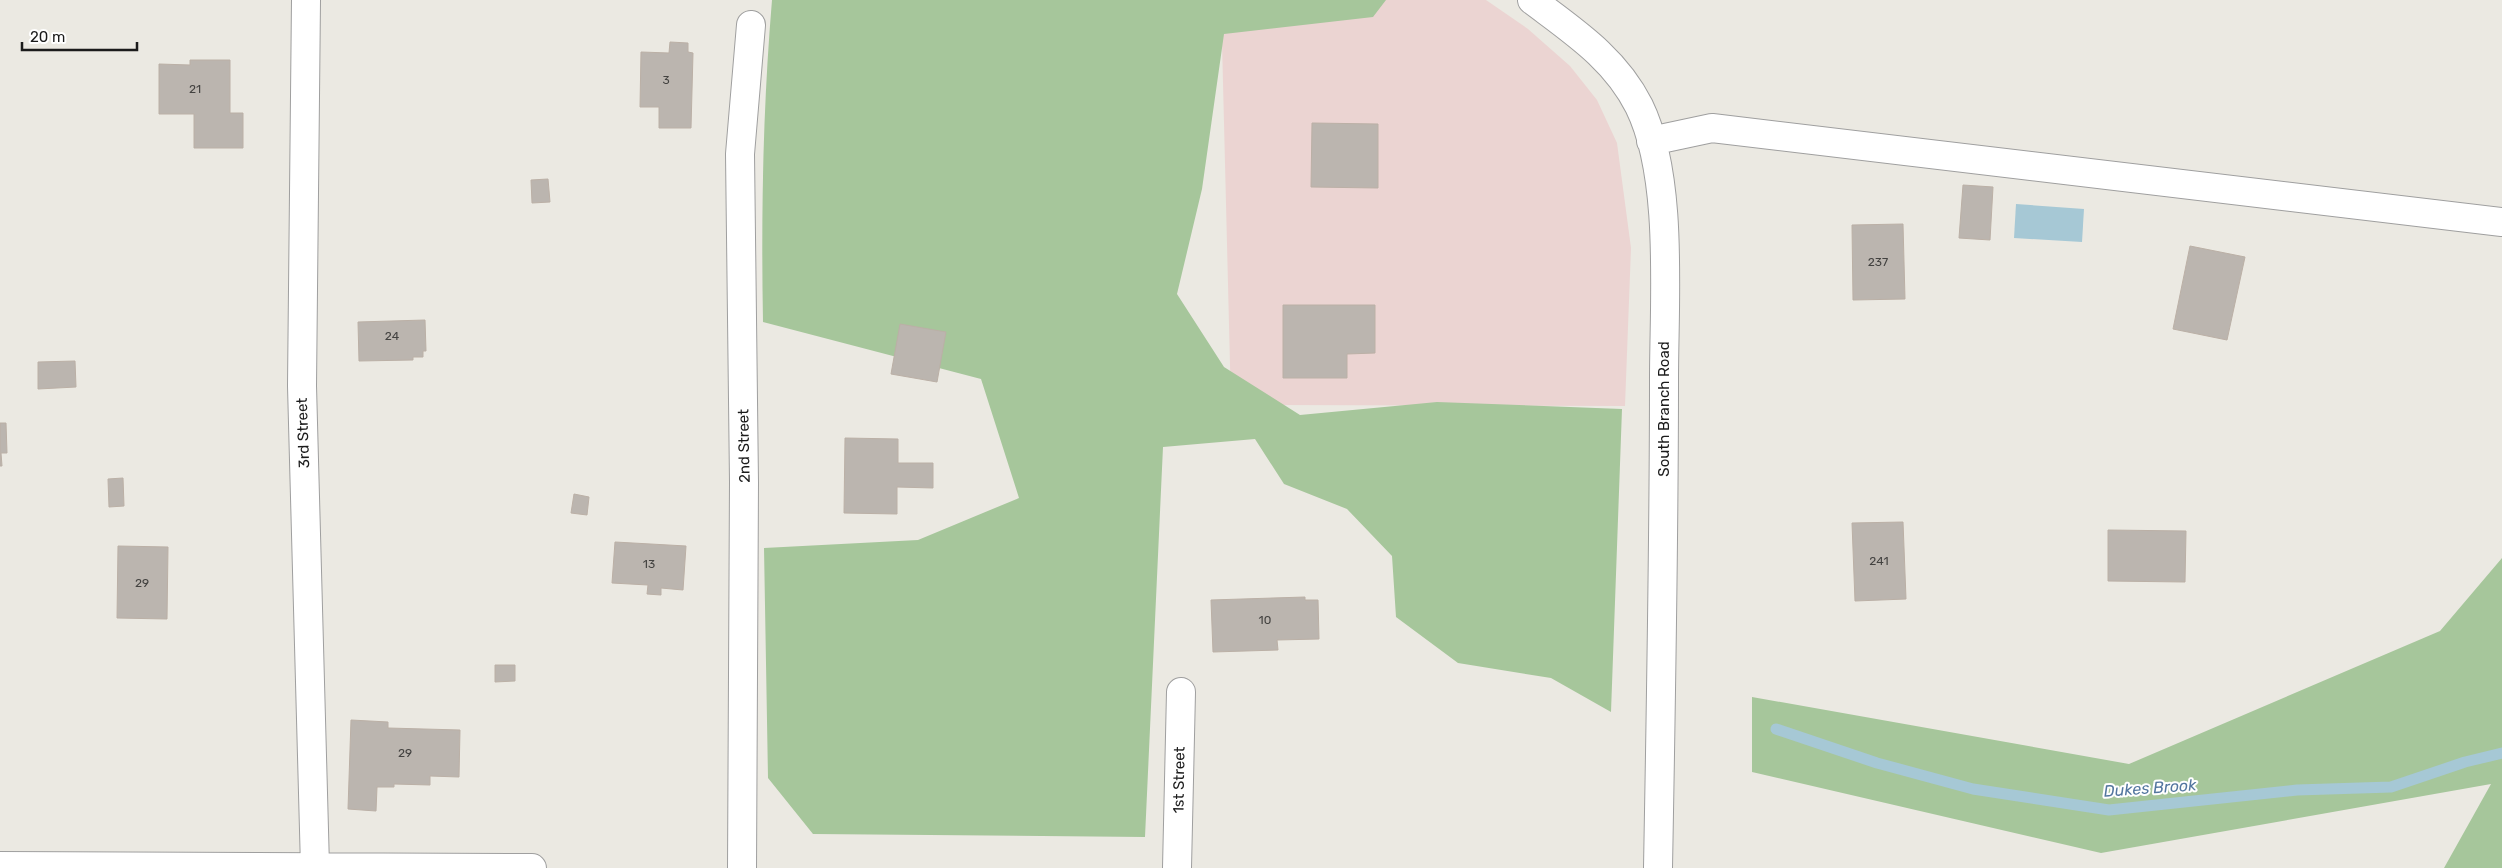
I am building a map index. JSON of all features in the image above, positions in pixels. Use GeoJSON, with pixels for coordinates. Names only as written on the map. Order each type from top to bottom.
{"type":"FeatureCollection","features":[{"type":"Feature","properties":{"kind":"street","name":"3rd Street"},"geometry":{"type":"LineString","coordinates":[[306,0],[302,386],[315,867]]}},
{"type":"Feature","properties":{"kind":"street","name":"South Branch Road"},"geometry":{"type":"LineString","coordinates":[[1532,0],[1588,42],[1608,61],[1626,84],[1639,107],[1652,141],[1660,180],[1664,253],[1664,533],[1658,868]]}},
{"type":"Feature","properties":{"kind":"street","name":"2nd Street"},"geometry":{"type":"LineString","coordinates":[[742,868],[744,482],[740,154],[751,25]]}},
{"type":"Feature","properties":{"kind":"street"},"geometry":{"type":"LineString","coordinates":[[1652,141],[1712,128],[2502,222]]}},
{"type":"Feature","properties":{"kind":"street","name":"1st Street"},"geometry":{"type":"LineString","coordinates":[[1177,868],[1181,692]]}},
{"type":"Feature","properties":{"kind":"street"},"geometry":{"type":"LineString","coordinates":[[0,866],[532,868]]}},
{"type":"Feature","properties":{"kind":"shaded area"},"geometry":{"type":"Polygon","coordinates":[[[1241,0],[1486,0],[1528,29],[1570,66],[1597,100],[1617,143],[1631,248],[1625,406],[1231,405],[1221,2],[1241,0]]]}},
{"type":"Feature","properties":{"kind":"green space"},"geometry":{"type":"Polygon","coordinates":[[[772,0],[1386,0],[1373,17],[1224,34],[1202,189],[1177,294],[1224,367],[1300,415],[1437,402],[1622,409],[1611,712],[1551,678],[1458,663],[1396,617],[1392,556],[1347,509],[1284,484],[1255,439],[1163,447],[1145,837],[813,834],[768,778],[764,548],[918,540],[1019,498],[981,379],[763,322],[763,161],[772,0]]]}},
{"type":"Feature","properties":{"kind":"green space"},"geometry":{"type":"Polygon","coordinates":[[[2502,558],[2502,868],[2444,868],[2491,784],[2101,853],[1752,772],[1752,697],[2129,764],[2440,631],[2502,558]]]}},
{"type":"Feature","properties":{"kind":"water"},"geometry":{"type":"Polygon","coordinates":[[[2016,204],[2084,209],[2082,242],[2014,238],[2016,204]]]}},
{"type":"Feature","properties":{"kind":"building"},"geometry":{"type":"Polygon","coordinates":[[[670,42],[688,43],[688,52],[693,53],[691,128],[659,128],[659,107],[640,107],[641,52],[669,53],[670,42]]]}},
{"type":"Feature","properties":{"kind":"building"},"geometry":{"type":"Polygon","coordinates":[[[190,60],[230,60],[230,113],[243,113],[243,148],[194,148],[194,114],[159,114],[159,64],[190,65],[190,60]]]}},
{"type":"Feature","properties":{"kind":"building"},"geometry":{"type":"Polygon","coordinates":[[[1312,123],[1378,124],[1378,188],[1311,187],[1312,123]]]}},
{"type":"Feature","properties":{"kind":"building"},"geometry":{"type":"Polygon","coordinates":[[[548,179],[550,202],[532,203],[531,180],[548,179]]]}},
{"type":"Feature","properties":{"kind":"building"},"geometry":{"type":"Polygon","coordinates":[[[1963,185],[1993,187],[1990,240],[1959,238],[1963,185]]]}},
{"type":"Feature","properties":{"kind":"building"},"geometry":{"type":"Polygon","coordinates":[[[1903,224],[1905,299],[1853,300],[1852,225],[1903,224]]]}},
{"type":"Feature","properties":{"kind":"building"},"geometry":{"type":"Polygon","coordinates":[[[2190,246],[2245,257],[2227,340],[2173,329],[2190,246]]]}},
{"type":"Feature","properties":{"kind":"building"},"geometry":{"type":"Polygon","coordinates":[[[1283,305],[1375,305],[1375,353],[1347,354],[1347,378],[1283,378],[1283,305]]]}},
{"type":"Feature","properties":{"kind":"building"},"geometry":{"type":"Polygon","coordinates":[[[425,320],[426,351],[423,351],[423,357],[413,357],[413,360],[359,361],[358,322],[425,320]]]}},
{"type":"Feature","properties":{"kind":"building"},"geometry":{"type":"Polygon","coordinates":[[[900,324],[946,332],[937,382],[891,374],[900,324]]]}},
{"type":"Feature","properties":{"kind":"building"},"geometry":{"type":"Polygon","coordinates":[[[75,361],[76,387],[38,389],[38,362],[75,361]]]}},
{"type":"Feature","properties":{"kind":"building"},"geometry":{"type":"Polygon","coordinates":[[[0,423],[6,423],[7,453],[1,453],[2,466],[0,466],[0,423]]]}},
{"type":"Feature","properties":{"kind":"building"},"geometry":{"type":"Polygon","coordinates":[[[845,438],[898,439],[898,463],[933,463],[933,488],[897,487],[897,514],[844,513],[845,438]]]}},
{"type":"Feature","properties":{"kind":"building"},"geometry":{"type":"Polygon","coordinates":[[[123,478],[124,506],[109,507],[108,479],[123,478]]]}},
{"type":"Feature","properties":{"kind":"building"},"geometry":{"type":"Polygon","coordinates":[[[574,494],[589,497],[587,515],[571,513],[574,494]]]}},
{"type":"Feature","properties":{"kind":"building"},"geometry":{"type":"Polygon","coordinates":[[[1903,522],[1906,599],[1855,601],[1852,523],[1903,522]]]}},
{"type":"Feature","properties":{"kind":"building"},"geometry":{"type":"Polygon","coordinates":[[[2108,530],[2186,531],[2185,582],[2108,581],[2108,530]]]}},
{"type":"Feature","properties":{"kind":"building"},"geometry":{"type":"Polygon","coordinates":[[[615,542],[686,546],[683,590],[661,588],[661,595],[647,594],[648,585],[612,583],[615,542]]]}},
{"type":"Feature","properties":{"kind":"building"},"geometry":{"type":"Polygon","coordinates":[[[118,546],[168,547],[167,619],[117,618],[118,546]]]}},
{"type":"Feature","properties":{"kind":"building"},"geometry":{"type":"Polygon","coordinates":[[[1305,597],[1305,600],[1318,600],[1319,639],[1277,640],[1278,650],[1213,652],[1211,600],[1305,597]]]}},
{"type":"Feature","properties":{"kind":"building"},"geometry":{"type":"Polygon","coordinates":[[[495,665],[515,665],[515,681],[495,682],[495,665]]]}},
{"type":"Feature","properties":{"kind":"building"},"geometry":{"type":"Polygon","coordinates":[[[351,720],[388,722],[388,728],[460,730],[459,777],[430,776],[430,785],[394,784],[394,787],[377,787],[376,811],[348,809],[351,720]]]}},
{"type":"Feature","properties":{"kind":"waterway","name":"Dukes Brook"},"geometry":{"type":"LineString","coordinates":[[1776,729],[1877,763],[1973,789],[2109,810],[2297,790],[2391,787],[2465,762],[2502,753]]}}]}
